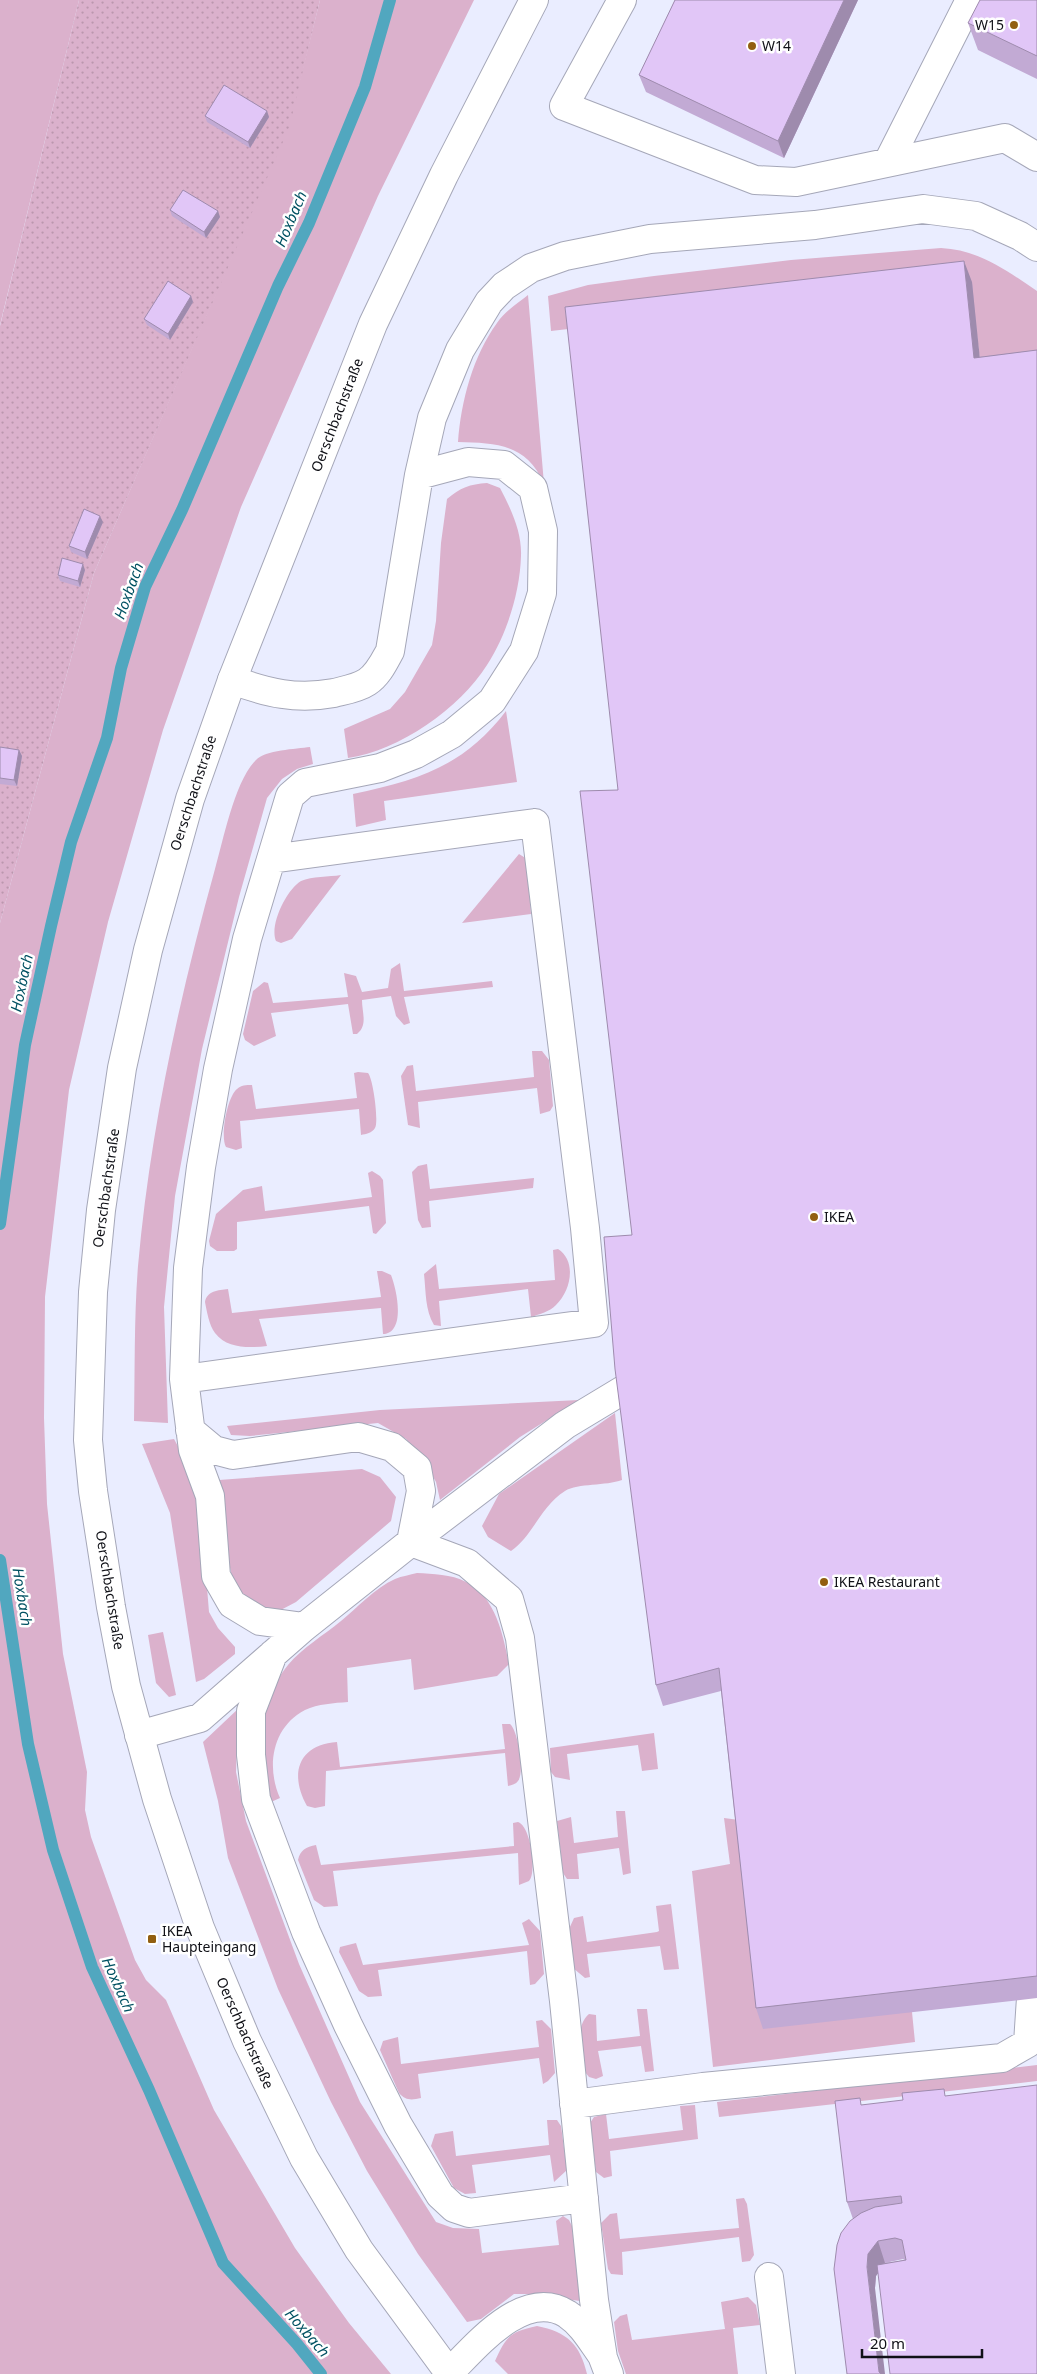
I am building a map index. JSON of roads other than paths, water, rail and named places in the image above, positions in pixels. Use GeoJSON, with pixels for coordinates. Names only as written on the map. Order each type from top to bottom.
{"type":"FeatureCollection","features":[{"type":"Feature","properties":{"kind":"main road","name":"Oerschbachstraße"},"geometry":{"type":"LineString","coordinates":[[450,2373],[359,2250],[304,2158],[246,2041],[200,1928],[157,1799],[126,1686],[111,1607],[90,1457],[88,1440],[93,1292],[101,1210],[122,1068],[148,950],[190,798],[232,680],[372,324],[444,176],[534,0]]}},
{"type":"Feature","properties":{"kind":"main road"},"geometry":{"type":"LineString","coordinates":[[622,0],[564,106],[755,180],[796,182],[1005,138],[1037,157]]}},
{"type":"Feature","properties":{"kind":"main road"},"geometry":{"type":"LineString","coordinates":[[888,162],[970,0]]}},
{"type":"Feature","properties":{"kind":"main road"},"geometry":{"type":"LineString","coordinates":[[232,680],[259,690],[294,697],[351,690],[368,681],[382,666],[390,651],[419,475],[432,418],[460,350],[489,302],[504,286],[531,268],[565,256],[650,239],[815,225],[922,209],[976,216],[1020,236],[1037,247]]}},
{"type":"Feature","properties":{"kind":"main road"},"geometry":{"type":"LineString","coordinates":[[304,1627],[260,1621],[232,1604],[216,1576],[210,1496],[196,1457],[190,1430],[184,1379],[188,1268],[201,1168],[218,1069],[247,939],[290,796],[305,783],[380,768],[416,754],[452,734],[492,701],[524,651],[542,593],[542,531],[533,488],[504,465],[468,462],[419,475]]}},
{"type":"Feature","properties":{"kind":"main road"},"geometry":{"type":"LineString","coordinates":[[184,1379],[594,1323],[579,1173],[535,823],[271,859]]}},
{"type":"Feature","properties":{"kind":"main road"},"geometry":{"type":"LineString","coordinates":[[139,1735],[200,1718],[304,1627],[411,1542],[565,1425],[623,1390]]}},
{"type":"Feature","properties":{"kind":"main road"},"geometry":{"type":"LineString","coordinates":[[190,1430],[214,1450],[233,1456],[358,1437],[392,1447],[417,1468],[421,1491],[411,1542]]}},
{"type":"Feature","properties":{"kind":"main road"},"geometry":{"type":"LineString","coordinates":[[411,1542],[467,1563],[509,1599],[520,1638],[564,2001],[594,2300],[606,2366]]}},
{"type":"Feature","properties":{"kind":"main road"},"geometry":{"type":"LineString","coordinates":[[273,1654],[251,1712],[251,1755],[256,1800],[306,1932],[348,2025],[398,2125],[440,2195],[454,2208],[469,2213],[584,2198]]}},
{"type":"Feature","properties":{"kind":"main road"},"geometry":{"type":"LineString","coordinates":[[574,2104],[683,2089],[1002,2058],[1028,2043],[1031,1998],[1037,2008]]}},
{"type":"Feature","properties":{"kind":"main road"},"geometry":{"type":"LineString","coordinates":[[769,2277],[781,2374]]}},
{"type":"Feature","properties":{"kind":"main road"},"geometry":{"type":"LineString","coordinates":[[450,2373],[476,2346],[520,2311],[543,2307],[565,2313],[583,2328],[606,2366]]}},
{"type":"Feature","properties":{"kind":"waterway","name":"Hoxbach"},"geometry":{"type":"LineString","coordinates":[[0,1224],[25,1045],[51,926],[71,842],[107,738],[121,668],[145,587],[182,510],[278,286],[309,223],[365,87],[390,0]]}},
{"type":"Feature","properties":{"kind":"waterway","name":"Hoxbach"},"geometry":{"type":"LineString","coordinates":[[0,1560],[28,1744],[53,1850],[92,1967],[149,2090],[223,2263],[297,2344],[321,2374]]}},
{"type":"Feature","properties":{"kind":"place","name":"W15"},"geometry":{"type":"Point","coordinates":[1014,25]}},
{"type":"Feature","properties":{"kind":"place","name":"W14"},"geometry":{"type":"Point","coordinates":[752,46]}},
{"type":"Feature","properties":{"kind":"place","name":"IKEA"},"geometry":{"type":"Point","coordinates":[814,1217]}},
{"type":"Feature","properties":{"kind":"place","name":"IKEA Restaurant"},"geometry":{"type":"Point","coordinates":[824,1582]}},
{"type":"Feature","properties":{"kind":"place","name":"IKEA Haupteingang"},"geometry":{"type":"Point","coordinates":[152,1939]}}]}
